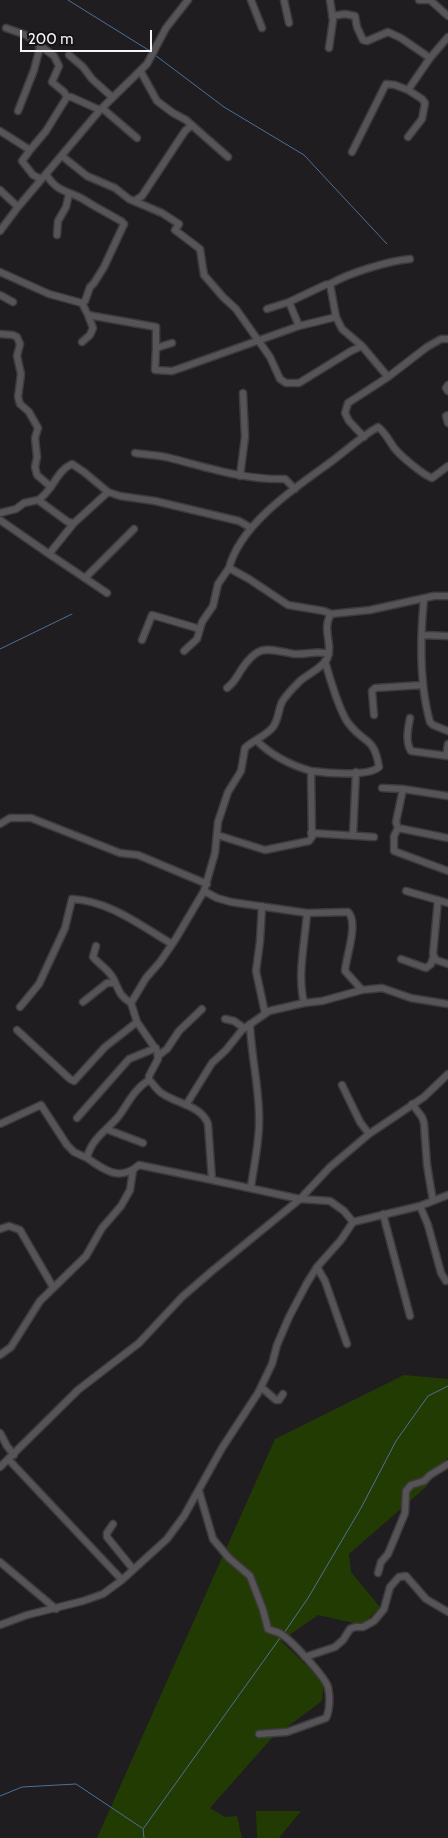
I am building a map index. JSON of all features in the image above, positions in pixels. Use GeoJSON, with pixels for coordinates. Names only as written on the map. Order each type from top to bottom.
{"type":"FeatureCollection","features":[{"type":"Feature","properties":{"kind":"street"},"geometry":{"type":"LineString","coordinates":[[0,232],[18,207],[101,109],[141,72],[154,54],[166,28],[188,0]]}},
{"type":"Feature","properties":{"kind":"street"},"geometry":{"type":"LineString","coordinates":[[251,0],[262,28]]}},
{"type":"Feature","properties":{"kind":"street"},"geometry":{"type":"LineString","coordinates":[[284,0],[289,24]]}},
{"type":"Feature","properties":{"kind":"street"},"geometry":{"type":"LineString","coordinates":[[329,48],[332,32],[330,0]]}},
{"type":"Feature","properties":{"kind":"street"},"geometry":{"type":"LineString","coordinates":[[419,0],[429,0],[448,16]]}},
{"type":"Feature","properties":{"kind":"street"},"geometry":{"type":"LineString","coordinates":[[332,16],[345,14],[355,16],[362,39],[365,40],[388,32],[401,38],[430,58]]}},
{"type":"Feature","properties":{"kind":"street"},"geometry":{"type":"LineString","coordinates":[[6,28],[26,35],[54,56],[60,66],[52,82],[67,97]]}},
{"type":"Feature","properties":{"kind":"street"},"geometry":{"type":"LineString","coordinates":[[408,90],[430,58],[448,37]]}},
{"type":"Feature","properties":{"kind":"street"},"geometry":{"type":"LineString","coordinates":[[18,111],[34,70],[40,47]]}},
{"type":"Feature","properties":{"kind":"street"},"geometry":{"type":"LineString","coordinates":[[69,55],[83,67],[92,80],[112,97]]}},
{"type":"Feature","properties":{"kind":"street"},"geometry":{"type":"LineString","coordinates":[[141,72],[157,102],[192,125],[228,157]]}},
{"type":"Feature","properties":{"kind":"street"},"geometry":{"type":"LineString","coordinates":[[352,152],[386,84],[408,90],[425,103],[422,119],[408,137]]}},
{"type":"Feature","properties":{"kind":"street"},"geometry":{"type":"LineString","coordinates":[[67,97],[101,109],[137,138]]}},
{"type":"Feature","properties":{"kind":"street"},"geometry":{"type":"LineString","coordinates":[[67,97],[46,131],[22,161],[32,175],[44,177],[53,185],[84,200],[124,224],[104,267],[90,287],[82,303]]}},
{"type":"Feature","properties":{"kind":"street"},"geometry":{"type":"LineString","coordinates":[[134,201],[142,196],[185,132],[192,125]]}},
{"type":"Feature","properties":{"kind":"street"},"geometry":{"type":"LineString","coordinates":[[0,131],[30,150]]}},
{"type":"Feature","properties":{"kind":"street"},"geometry":{"type":"LineString","coordinates":[[62,156],[87,176],[115,188],[129,199],[162,213],[178,224],[175,230],[200,249],[204,275],[236,309],[270,357],[280,379],[286,383],[299,383],[362,346]]}},
{"type":"Feature","properties":{"kind":"street"},"geometry":{"type":"LineString","coordinates":[[0,190],[18,207]]}},
{"type":"Feature","properties":{"kind":"street"},"geometry":{"type":"LineString","coordinates":[[57,235],[58,221],[66,207],[70,194]]}},
{"type":"Feature","properties":{"kind":"street"},"geometry":{"type":"LineString","coordinates":[[267,309],[289,302],[339,279],[385,264],[410,260]]}},
{"type":"Feature","properties":{"kind":"street"},"geometry":{"type":"LineString","coordinates":[[0,272],[49,294],[82,303],[93,328],[90,335],[82,342]]}},
{"type":"Feature","properties":{"kind":"street"},"geometry":{"type":"LineString","coordinates":[[330,284],[336,317],[342,329],[362,346],[388,377]]}},
{"type":"Feature","properties":{"kind":"street"},"geometry":{"type":"LineString","coordinates":[[0,295],[13,302]]}},
{"type":"Feature","properties":{"kind":"street"},"geometry":{"type":"LineString","coordinates":[[289,302],[299,326]]}},
{"type":"Feature","properties":{"kind":"street"},"geometry":{"type":"LineString","coordinates":[[88,315],[156,327],[156,370],[172,370],[259,342],[299,326],[336,317]]}},
{"type":"Feature","properties":{"kind":"street"},"geometry":{"type":"LineString","coordinates":[[0,334],[13,335],[20,344],[17,356],[22,382],[18,397],[20,404],[29,412],[38,428],[34,438],[37,475],[51,487]]}},
{"type":"Feature","properties":{"kind":"street"},"geometry":{"type":"LineString","coordinates":[[364,437],[349,421],[345,413],[348,403],[388,377],[441,338],[448,339]]}},
{"type":"Feature","properties":{"kind":"street"},"geometry":{"type":"LineString","coordinates":[[156,348],[172,343]]}},
{"type":"Feature","properties":{"kind":"street"},"geometry":{"type":"LineString","coordinates":[[448,385],[446,388],[448,391]]}},
{"type":"Feature","properties":{"kind":"street"},"geometry":{"type":"LineString","coordinates":[[240,476],[245,436],[243,393]]}},
{"type":"Feature","properties":{"kind":"street"},"geometry":{"type":"LineString","coordinates":[[448,415],[446,416],[448,423]]}},
{"type":"Feature","properties":{"kind":"street"},"geometry":{"type":"LineString","coordinates":[[184,651],[195,641],[213,606],[218,584],[229,568],[235,551],[251,528],[272,507],[313,473],[378,427],[384,432],[395,449],[425,476],[432,478],[448,466]]}},
{"type":"Feature","properties":{"kind":"street"},"geometry":{"type":"LineString","coordinates":[[136,453],[162,456],[240,476],[259,479],[285,479],[295,489]]}},
{"type":"Feature","properties":{"kind":"street"},"geometry":{"type":"LineString","coordinates":[[0,513],[16,509],[24,503],[38,500],[47,495],[64,468],[72,464],[108,492],[239,521],[251,528]]}},
{"type":"Feature","properties":{"kind":"street"},"geometry":{"type":"LineString","coordinates":[[49,554],[74,523],[108,492]]}},
{"type":"Feature","properties":{"kind":"street"},"geometry":{"type":"LineString","coordinates":[[38,500],[68,522],[74,523]]}},
{"type":"Feature","properties":{"kind":"street"},"geometry":{"type":"LineString","coordinates":[[0,520],[107,593]]}},
{"type":"Feature","properties":{"kind":"street"},"geometry":{"type":"LineString","coordinates":[[85,578],[134,529]]}},
{"type":"Feature","properties":{"kind":"street"},"geometry":{"type":"LineString","coordinates":[[229,568],[288,605],[324,611],[331,614],[370,610],[434,596],[448,596]]}},
{"type":"Feature","properties":{"kind":"street"},"geometry":{"type":"LineString","coordinates":[[424,598],[422,635],[423,685],[430,722],[448,731]]}},
{"type":"Feature","properties":{"kind":"street"},"geometry":{"type":"LineString","coordinates":[[131,1003],[146,978],[172,944],[204,891],[215,853],[218,822],[228,792],[241,771],[243,751],[248,745],[270,731],[275,725],[283,700],[300,681],[325,662],[329,646],[326,627],[331,614]]}},
{"type":"Feature","properties":{"kind":"street"},"geometry":{"type":"LineString","coordinates":[[142,640],[152,615],[200,629]]}},
{"type":"Feature","properties":{"kind":"street"},"geometry":{"type":"LineString","coordinates":[[422,635],[448,636]]}},
{"type":"Feature","properties":{"kind":"street"},"geometry":{"type":"LineString","coordinates":[[226,688],[237,679],[245,666],[262,649],[271,648],[294,654],[322,652],[328,654]]}},
{"type":"Feature","properties":{"kind":"street"},"geometry":{"type":"LineString","coordinates":[[256,740],[270,752],[285,761],[311,771],[330,773],[374,771],[379,767],[377,755],[372,744],[356,732],[345,719],[325,662]]}},
{"type":"Feature","properties":{"kind":"street"},"geometry":{"type":"LineString","coordinates":[[374,715],[372,691],[375,688],[423,685]]}},
{"type":"Feature","properties":{"kind":"street"},"geometry":{"type":"LineString","coordinates":[[410,718],[407,738],[409,749],[447,756],[448,744]]}},
{"type":"Feature","properties":{"kind":"street"},"geometry":{"type":"LineString","coordinates":[[217,835],[265,850],[309,841],[312,833],[311,771]]}},
{"type":"Feature","properties":{"kind":"street"},"geometry":{"type":"LineString","coordinates":[[353,835],[356,772]]}},
{"type":"Feature","properties":{"kind":"street"},"geometry":{"type":"LineString","coordinates":[[382,788],[448,796]]}},
{"type":"Feature","properties":{"kind":"street"},"geometry":{"type":"LineString","coordinates":[[402,789],[396,822],[398,828],[394,836],[394,851],[448,871]]}},
{"type":"Feature","properties":{"kind":"street"},"geometry":{"type":"LineString","coordinates":[[0,824],[10,818],[31,818],[120,853],[138,855],[207,884]]}},
{"type":"Feature","properties":{"kind":"street"},"geometry":{"type":"LineString","coordinates":[[398,828],[448,838]]}},
{"type":"Feature","properties":{"kind":"street"},"geometry":{"type":"LineString","coordinates":[[312,833],[374,837]]}},
{"type":"Feature","properties":{"kind":"street"},"geometry":{"type":"LineString","coordinates":[[204,891],[224,900],[262,906],[307,913],[344,911],[350,914],[352,917],[352,934],[345,971],[362,990]]}},
{"type":"Feature","properties":{"kind":"street"},"geometry":{"type":"LineString","coordinates":[[406,891],[448,903]]}},
{"type":"Feature","properties":{"kind":"street"},"geometry":{"type":"LineString","coordinates":[[20,1007],[39,984],[65,928],[72,899],[94,903],[124,915],[152,930],[172,944]]}},
{"type":"Feature","properties":{"kind":"street"},"geometry":{"type":"LineString","coordinates":[[400,959],[426,968],[431,964],[434,958],[438,900]]}},
{"type":"Feature","properties":{"kind":"street"},"geometry":{"type":"LineString","coordinates":[[262,906],[256,971],[265,1013]]}},
{"type":"Feature","properties":{"kind":"street"},"geometry":{"type":"LineString","coordinates":[[304,1003],[301,991],[302,960],[307,913]]}},
{"type":"Feature","properties":{"kind":"street"},"geometry":{"type":"LineString","coordinates":[[87,1158],[99,1135],[117,1118],[134,1093],[149,1080],[158,1056],[156,1048],[137,1022],[131,1003],[122,996],[113,978],[94,957],[96,946]]}},
{"type":"Feature","properties":{"kind":"street"},"geometry":{"type":"LineString","coordinates":[[434,958],[448,964]]}},
{"type":"Feature","properties":{"kind":"street"},"geometry":{"type":"LineString","coordinates":[[83,1002],[106,983],[114,983]]}},
{"type":"Feature","properties":{"kind":"street"},"geometry":{"type":"LineString","coordinates":[[186,1105],[212,1063],[226,1050],[234,1037],[265,1013],[292,1004],[322,1001],[362,990],[382,988],[411,998],[448,1004]]}},
{"type":"Feature","properties":{"kind":"street"},"geometry":{"type":"LineString","coordinates":[[158,1056],[167,1049],[179,1031],[202,1009]]}},
{"type":"Feature","properties":{"kind":"street"},"geometry":{"type":"LineString","coordinates":[[225,1019],[247,1026]]}},
{"type":"Feature","properties":{"kind":"street"},"geometry":{"type":"LineString","coordinates":[[17,1030],[70,1079],[74,1080],[105,1047],[137,1022]]}},
{"type":"Feature","properties":{"kind":"street"},"geometry":{"type":"LineString","coordinates":[[247,1026],[258,1093],[260,1120],[251,1187]]}},
{"type":"Feature","properties":{"kind":"street"},"geometry":{"type":"LineString","coordinates":[[77,1118],[129,1059],[156,1048]]}},
{"type":"Feature","properties":{"kind":"street"},"geometry":{"type":"LineString","coordinates":[[0,1467],[78,1390],[139,1343],[182,1297],[262,1228],[300,1199],[330,1167],[369,1134],[424,1097],[448,1074]]}},
{"type":"Feature","properties":{"kind":"street"},"geometry":{"type":"LineString","coordinates":[[149,1080],[162,1094],[194,1109],[206,1117],[212,1162],[212,1180]]}},
{"type":"Feature","properties":{"kind":"street"},"geometry":{"type":"LineString","coordinates":[[342,1084],[360,1122],[369,1134]]}},
{"type":"Feature","properties":{"kind":"street"},"geometry":{"type":"LineString","coordinates":[[412,1104],[422,1117],[424,1123],[427,1165],[433,1201]]}},
{"type":"Feature","properties":{"kind":"street"},"geometry":{"type":"LineString","coordinates":[[0,1124],[41,1105],[67,1145],[74,1152],[105,1170],[117,1173],[133,1170],[139,1164],[164,1171],[251,1187],[300,1199],[330,1201],[344,1211],[353,1222]]}},
{"type":"Feature","properties":{"kind":"street"},"geometry":{"type":"LineString","coordinates":[[106,1129],[143,1143]]}},
{"type":"Feature","properties":{"kind":"street"},"geometry":{"type":"LineString","coordinates":[[0,1355],[11,1347],[40,1301],[86,1256],[102,1228],[121,1206],[130,1190],[133,1170]]}},
{"type":"Feature","properties":{"kind":"street"},"geometry":{"type":"LineString","coordinates":[[0,1625],[103,1594],[122,1580],[167,1539],[184,1516],[222,1448],[261,1387],[272,1364],[277,1345],[289,1317],[317,1267],[341,1240],[353,1222],[420,1206],[448,1195]]}},
{"type":"Feature","properties":{"kind":"street"},"geometry":{"type":"LineString","coordinates":[[420,1206],[428,1225],[441,1273],[446,1281]]}},
{"type":"Feature","properties":{"kind":"street"},"geometry":{"type":"LineString","coordinates":[[384,1214],[410,1316]]}},
{"type":"Feature","properties":{"kind":"street"},"geometry":{"type":"LineString","coordinates":[[0,1229],[9,1226],[20,1230],[53,1287]]}},
{"type":"Feature","properties":{"kind":"street"},"geometry":{"type":"LineString","coordinates":[[317,1267],[325,1282],[347,1344]]}},
{"type":"Feature","properties":{"kind":"street"},"geometry":{"type":"LineString","coordinates":[[261,1387],[276,1400],[279,1400],[283,1394]]}},
{"type":"Feature","properties":{"kind":"street"},"geometry":{"type":"LineString","coordinates":[[0,1432],[14,1455]]}},
{"type":"Feature","properties":{"kind":"street"},"geometry":{"type":"LineString","coordinates":[[9,1460],[122,1580]]}},
{"type":"Feature","properties":{"kind":"street"},"geometry":{"type":"LineString","coordinates":[[378,1573],[381,1562],[388,1554],[405,1513],[406,1491],[411,1485],[424,1481],[448,1464]]}},
{"type":"Feature","properties":{"kind":"street"},"geometry":{"type":"LineString","coordinates":[[199,1491],[212,1540],[250,1576],[268,1629],[279,1632],[309,1659],[311,1666],[323,1676],[328,1688],[329,1713],[326,1718],[287,1732],[258,1734]]}},
{"type":"Feature","properties":{"kind":"street"},"geometry":{"type":"LineString","coordinates":[[114,1524],[107,1537],[133,1569]]}},
{"type":"Feature","properties":{"kind":"street"},"geometry":{"type":"LineString","coordinates":[[0,1562],[56,1609]]}},
{"type":"Feature","properties":{"kind":"street"},"geometry":{"type":"LineString","coordinates":[[305,1656],[335,1647],[344,1640],[350,1630],[355,1627],[363,1627],[374,1621],[384,1609],[390,1587],[399,1577],[406,1576],[426,1599],[448,1612]]}},
{"type":"Feature","properties":{"kind":"green space"},"geometry":{"type":"Polygon","coordinates":[[[404,1375],[448,1379],[448,1457],[426,1487],[349,1554],[351,1572],[380,1607],[363,1625],[318,1615],[281,1641],[324,1682],[322,1701],[271,1739],[210,1808],[225,1817],[237,1816],[242,1838],[97,1838],[275,1439],[404,1375]]]}},
{"type":"Feature","properties":{"kind":"green space"},"geometry":{"type":"Polygon","coordinates":[[[256,1811],[301,1811],[279,1838],[257,1838],[256,1811]]]}},
{"type":"Feature","properties":{"kind":"waterway"},"geometry":{"type":"LineString","coordinates":[[68,0],[150,51]]}},
{"type":"Feature","properties":{"kind":"waterway"},"geometry":{"type":"LineString","coordinates":[[155,55],[224,107],[304,155],[387,244]]}},
{"type":"Feature","properties":{"kind":"waterway"},"geometry":{"type":"LineString","coordinates":[[0,649],[72,614]]}},
{"type":"Feature","properties":{"kind":"waterway"},"geometry":{"type":"LineString","coordinates":[[284,1633],[308,1598],[361,1508],[396,1441],[428,1396],[448,1386]]}},
{"type":"Feature","properties":{"kind":"waterway"},"geometry":{"type":"LineString","coordinates":[[144,1838],[143,1829],[280,1638]]}},
{"type":"Feature","properties":{"kind":"waterway"},"geometry":{"type":"LineString","coordinates":[[0,1796],[22,1787],[76,1784],[142,1828]]}}]}
